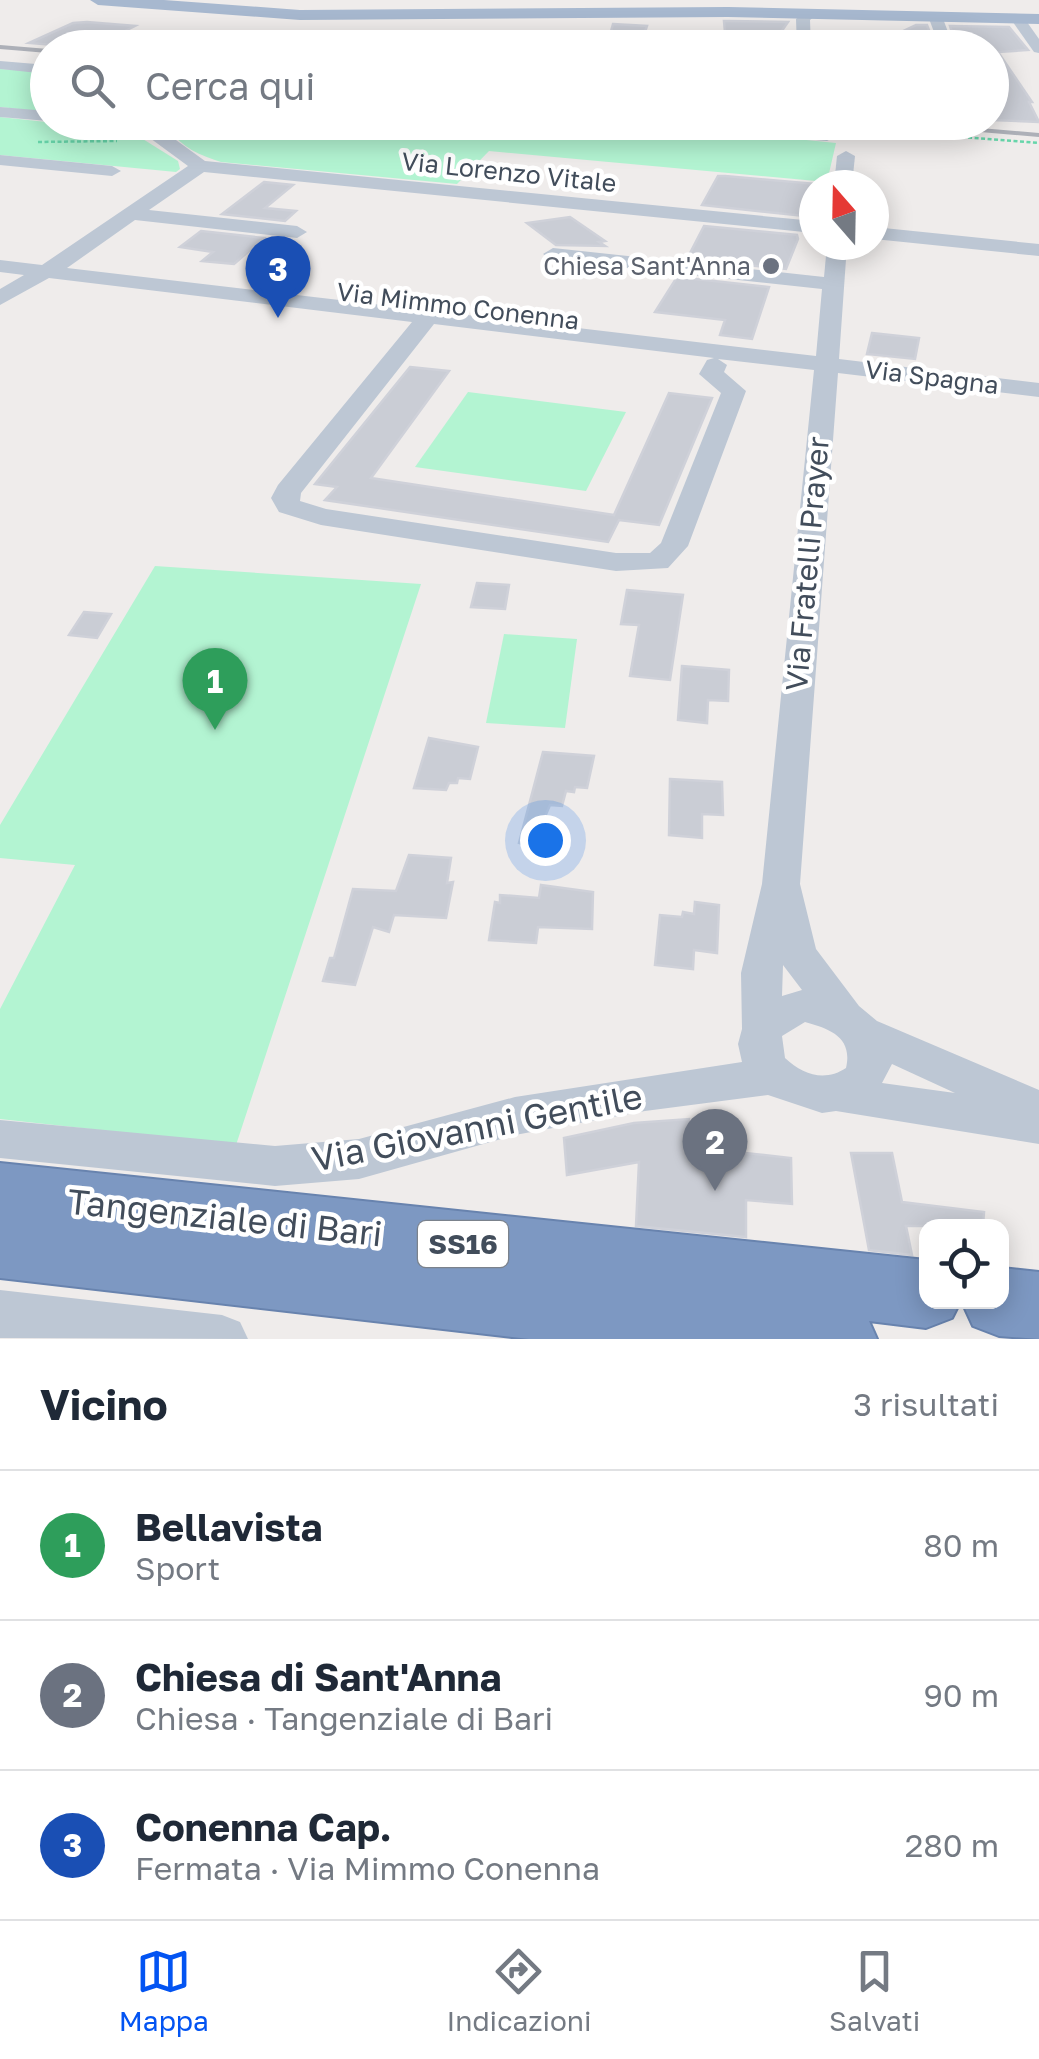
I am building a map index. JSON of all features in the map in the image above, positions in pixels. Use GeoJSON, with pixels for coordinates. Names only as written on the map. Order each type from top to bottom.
{"type":"FeatureCollection","features":[{"type":"Feature","properties":{"kind":"highway","name":"Tangenziale di Bari"},"geometry":{"type":"LineString","coordinates":[[0,1193],[919,1293]]}},
{"type":"Feature","properties":{"kind":"highway","name":"Tangenziale di Bari"},"geometry":{"type":"LineString","coordinates":[[0,1246],[839,1339]]}},
{"type":"Feature","properties":{"kind":"highway"},"geometry":{"type":"LineString","coordinates":[[1009,1303],[1039,1306]]}},
{"type":"Feature","properties":{"kind":"main road"},"geometry":{"type":"LineString","coordinates":[[98,0],[300,15],[811,14],[1039,18]]}},
{"type":"Feature","properties":{"kind":"street"},"geometry":{"type":"LineString","coordinates":[[803,30],[803,19],[811,14]]}},
{"type":"Feature","properties":{"kind":"street"},"geometry":{"type":"LineString","coordinates":[[935,16],[940,30]]}},
{"type":"Feature","properties":{"kind":"street"},"geometry":{"type":"LineString","coordinates":[[1017,18],[1039,49]]}},
{"type":"Feature","properties":{"kind":"street"},"geometry":{"type":"LineString","coordinates":[[0,63],[30,66]]}},
{"type":"Feature","properties":{"kind":"street"},"geometry":{"type":"LineString","coordinates":[[0,112],[30,114]]}},
{"type":"Feature","properties":{"kind":"street"},"geometry":{"type":"LineString","coordinates":[[0,298],[200,166],[166,140]]}},
{"type":"Feature","properties":{"kind":"street"},"geometry":{"type":"LineString","coordinates":[[845,170],[846,156]]}},
{"type":"Feature","properties":{"kind":"street"},"geometry":{"type":"LineString","coordinates":[[0,160],[112,171]]}},
{"type":"Feature","properties":{"kind":"street","name":"Via Lorenzo Vitale"},"geometry":{"type":"LineString","coordinates":[[200,166],[799,226]]}},
{"type":"Feature","properties":{"kind":"street"},"geometry":{"type":"LineString","coordinates":[[130,214],[296,232]]}},
{"type":"Feature","properties":{"kind":"street"},"geometry":{"type":"LineString","coordinates":[[889,235],[1039,250]]}},
{"type":"Feature","properties":{"kind":"street"},"geometry":{"type":"LineString","coordinates":[[553,254],[833,284]]}},
{"type":"Feature","properties":{"kind":"street","name":"Via Fratelli Prayer"},"geometry":{"type":"LineString","coordinates":[[780,884],[836,260]]}},
{"type":"Feature","properties":{"kind":"street","name":"Via Mimmo Conenna"},"geometry":{"type":"LineString","coordinates":[[0,266],[35,276]]}},
{"type":"Feature","properties":{"kind":"street","name":"Via Mimmo Conenna"},"geometry":{"type":"LineString","coordinates":[[0,277],[35,276],[824,372]]}},
{"type":"Feature","properties":{"kind":"street"},"geometry":{"type":"LineString","coordinates":[[423,323],[401,356],[288,491],[285,498],[289,506],[321,517],[616,562],[658,562],[674,546],[734,392],[711,374],[716,365]]}},
{"type":"Feature","properties":{"kind":"street","name":"Via Mimmo Conenna"},"geometry":{"type":"LineString","coordinates":[[423,323],[716,365],[824,372]]}},
{"type":"Feature","properties":{"kind":"street","name":"Via Spagna"},"geometry":{"type":"LineString","coordinates":[[824,372],[1039,390]]}},
{"type":"Feature","properties":{"kind":"street"},"geometry":{"type":"LineString","coordinates":[[780,884],[797,953],[873,1048],[873,1063],[867,1077],[854,1088],[837,1094]]}},
{"type":"Feature","properties":{"kind":"street"},"geometry":{"type":"LineString","coordinates":[[780,884],[768,920],[759,997],[763,1028],[760,1052],[775,1076],[804,1092],[1039,1125]]}},
{"type":"Feature","properties":{"kind":"street"},"geometry":{"type":"LineString","coordinates":[[763,1028],[773,1016],[787,1009],[824,1008],[1039,1110]]}},
{"type":"Feature","properties":{"kind":"street","name":"Via Giovanni Gentile"},"geometry":{"type":"LineString","coordinates":[[0,1139],[275,1166],[318,1164],[359,1159],[515,1116],[775,1076]]}},
{"type":"Feature","properties":{"kind":"street"},"geometry":{"type":"LineString","coordinates":[[28,1324],[222,1339]]}},
{"type":"Feature","properties":{"kind":"path"},"geometry":{"type":"LineString","coordinates":[[28,141],[106,140]]}},
{"type":"Feature","properties":{"kind":"path"},"geometry":{"type":"LineString","coordinates":[[986,140],[1039,143]]}},
{"type":"Feature","properties":{"kind":"green space"},"geometry":{"type":"Polygon","coordinates":[[[0,69],[30,71],[30,110],[0,107],[0,69]]]}},
{"type":"Feature","properties":{"kind":"green space"},"geometry":{"type":"Polygon","coordinates":[[[0,117],[30,120],[30,140],[144,140],[178,161],[180,169],[176,172],[0,155],[0,117]]]}},
{"type":"Feature","properties":{"kind":"green space"},"geometry":{"type":"Polygon","coordinates":[[[179,140],[836,143],[830,170],[799,170],[799,179],[489,151],[457,184],[221,162],[199,154],[179,140]]]}},
{"type":"Feature","properties":{"kind":"green space"},"geometry":{"type":"Polygon","coordinates":[[[468,392],[626,412],[586,491],[415,467],[468,392]]]}},
{"type":"Feature","properties":{"kind":"green space"},"geometry":{"type":"Polygon","coordinates":[[[155,566],[421,584],[236,1145],[0,1119],[0,1009],[75,865],[0,858],[0,825],[155,566]]]}},
{"type":"Feature","properties":{"kind":"green space"},"geometry":{"type":"Polygon","coordinates":[[[504,634],[577,639],[565,728],[486,723],[504,634]]]}},
{"type":"Feature","properties":{"kind":"building"},"geometry":{"type":"Polygon","coordinates":[[[724,21],[788,22],[782,30],[725,30],[724,21]]]}},
{"type":"Feature","properties":{"kind":"building"},"geometry":{"type":"Polygon","coordinates":[[[87,22],[135,26],[127,30],[58,30],[87,22]]]}},
{"type":"Feature","properties":{"kind":"building"},"geometry":{"type":"Polygon","coordinates":[[[613,24],[647,26],[646,30],[611,30],[613,24]]]}},
{"type":"Feature","properties":{"kind":"building"},"geometry":{"type":"Polygon","coordinates":[[[927,25],[929,30],[906,30],[927,25]]]}},
{"type":"Feature","properties":{"kind":"building"},"geometry":{"type":"Polygon","coordinates":[[[950,26],[1009,27],[1028,50],[1009,51],[1009,30],[951,30],[950,26]]]}},
{"type":"Feature","properties":{"kind":"building"},"geometry":{"type":"Polygon","coordinates":[[[1009,68],[1032,102],[1039,122],[1009,121],[1009,68]]]}},
{"type":"Feature","properties":{"kind":"building"},"geometry":{"type":"Polygon","coordinates":[[[718,176],[799,183],[799,215],[702,205],[718,176]]]}},
{"type":"Feature","properties":{"kind":"building"},"geometry":{"type":"Polygon","coordinates":[[[264,182],[293,185],[265,208],[296,211],[285,221],[222,214],[264,182]]]}},
{"type":"Feature","properties":{"kind":"building"},"geometry":{"type":"Polygon","coordinates":[[[570,217],[605,241],[599,242],[605,246],[556,245],[527,223],[570,217]]]}},
{"type":"Feature","properties":{"kind":"building"},"geometry":{"type":"Polygon","coordinates":[[[704,226],[797,235],[798,239],[786,269],[687,259],[704,226]]]}},
{"type":"Feature","properties":{"kind":"building"},"geometry":{"type":"Polygon","coordinates":[[[201,231],[264,238],[234,264],[202,261],[213,252],[180,247],[201,231]]]}},
{"type":"Feature","properties":{"kind":"building"},"geometry":{"type":"Polygon","coordinates":[[[677,277],[769,287],[752,339],[720,335],[725,320],[655,312],[677,277]]]}},
{"type":"Feature","properties":{"kind":"building"},"geometry":{"type":"Polygon","coordinates":[[[872,333],[919,338],[915,359],[867,354],[872,333]]]}},
{"type":"Feature","properties":{"kind":"building"},"geometry":{"type":"Polygon","coordinates":[[[410,367],[449,371],[371,478],[614,515],[669,393],[712,398],[659,525],[619,520],[608,542],[325,500],[337,487],[315,484],[410,367]]]}},
{"type":"Feature","properties":{"kind":"building"},"geometry":{"type":"Polygon","coordinates":[[[477,583],[509,585],[505,609],[471,607],[477,583]]]}},
{"type":"Feature","properties":{"kind":"building"},"geometry":{"type":"Polygon","coordinates":[[[627,590],[683,595],[670,680],[630,676],[639,625],[621,624],[627,590]]]}},
{"type":"Feature","properties":{"kind":"building"},"geometry":{"type":"Polygon","coordinates":[[[84,612],[111,614],[97,638],[69,635],[84,612]]]}},
{"type":"Feature","properties":{"kind":"building"},"geometry":{"type":"Polygon","coordinates":[[[682,666],[729,670],[728,701],[708,700],[707,723],[678,720],[682,666]]]}},
{"type":"Feature","properties":{"kind":"building"},"geometry":{"type":"Polygon","coordinates":[[[429,738],[478,747],[470,779],[458,778],[446,790],[414,788],[429,738]]]}},
{"type":"Feature","properties":{"kind":"building"},"geometry":{"type":"Polygon","coordinates":[[[543,752],[594,756],[587,788],[566,791],[562,806],[550,805],[532,847],[519,843],[543,752]]]}},
{"type":"Feature","properties":{"kind":"building"},"geometry":{"type":"Polygon","coordinates":[[[670,779],[722,782],[723,815],[702,814],[702,838],[669,835],[670,779]]]}},
{"type":"Feature","properties":{"kind":"building"},"geometry":{"type":"Polygon","coordinates":[[[409,855],[451,858],[447,883],[453,882],[446,918],[394,915],[389,932],[373,927],[355,985],[323,981],[330,958],[334,958],[353,889],[396,891],[409,855]]]}},
{"type":"Feature","properties":{"kind":"building"},"geometry":{"type":"Polygon","coordinates":[[[541,885],[593,892],[592,929],[538,927],[536,943],[489,940],[495,902],[500,903],[500,895],[539,898],[541,885]]]}},
{"type":"Feature","properties":{"kind":"building"},"geometry":{"type":"Polygon","coordinates":[[[695,902],[719,905],[717,953],[694,950],[693,969],[655,965],[660,915],[694,914],[695,902]]]}},
{"type":"Feature","properties":{"kind":"building"},"geometry":{"type":"Polygon","coordinates":[[[689,1119],[688,1135],[745,1140],[745,1153],[791,1158],[792,1204],[746,1200],[746,1237],[636,1226],[639,1162],[567,1175],[564,1138],[634,1123],[689,1119]]]}},
{"type":"Feature","properties":{"kind":"building"},"geometry":{"type":"Polygon","coordinates":[[[851,1153],[892,1153],[902,1202],[984,1212],[984,1219],[919,1219],[919,1226],[906,1226],[912,1255],[869,1250],[851,1153]]]}},
{"type":"Feature","properties":{"kind":"railway"},"geometry":{"type":"LineString","coordinates":[[0,47],[30,50]]}},
{"type":"Feature","properties":{"kind":"railway"},"geometry":{"type":"LineString","coordinates":[[1009,132],[1039,135]]}},
{"type":"Feature","properties":{"kind":"place","name":"Chiesa Sant'Anna"},"geometry":{"type":"Point","coordinates":[771,266]}},
{"type":"Feature","properties":{"kind":"place","name":"Conenna Cap."},"geometry":{"type":"Point","coordinates":[278,318]}},
{"type":"Feature","properties":{"kind":"place","name":"Bellavista"},"geometry":{"type":"Point","coordinates":[215,730]}},
{"type":"Feature","properties":{"kind":"place","name":"Chiesa di Sant'Anna"},"geometry":{"type":"Point","coordinates":[715,1191]}}]}
